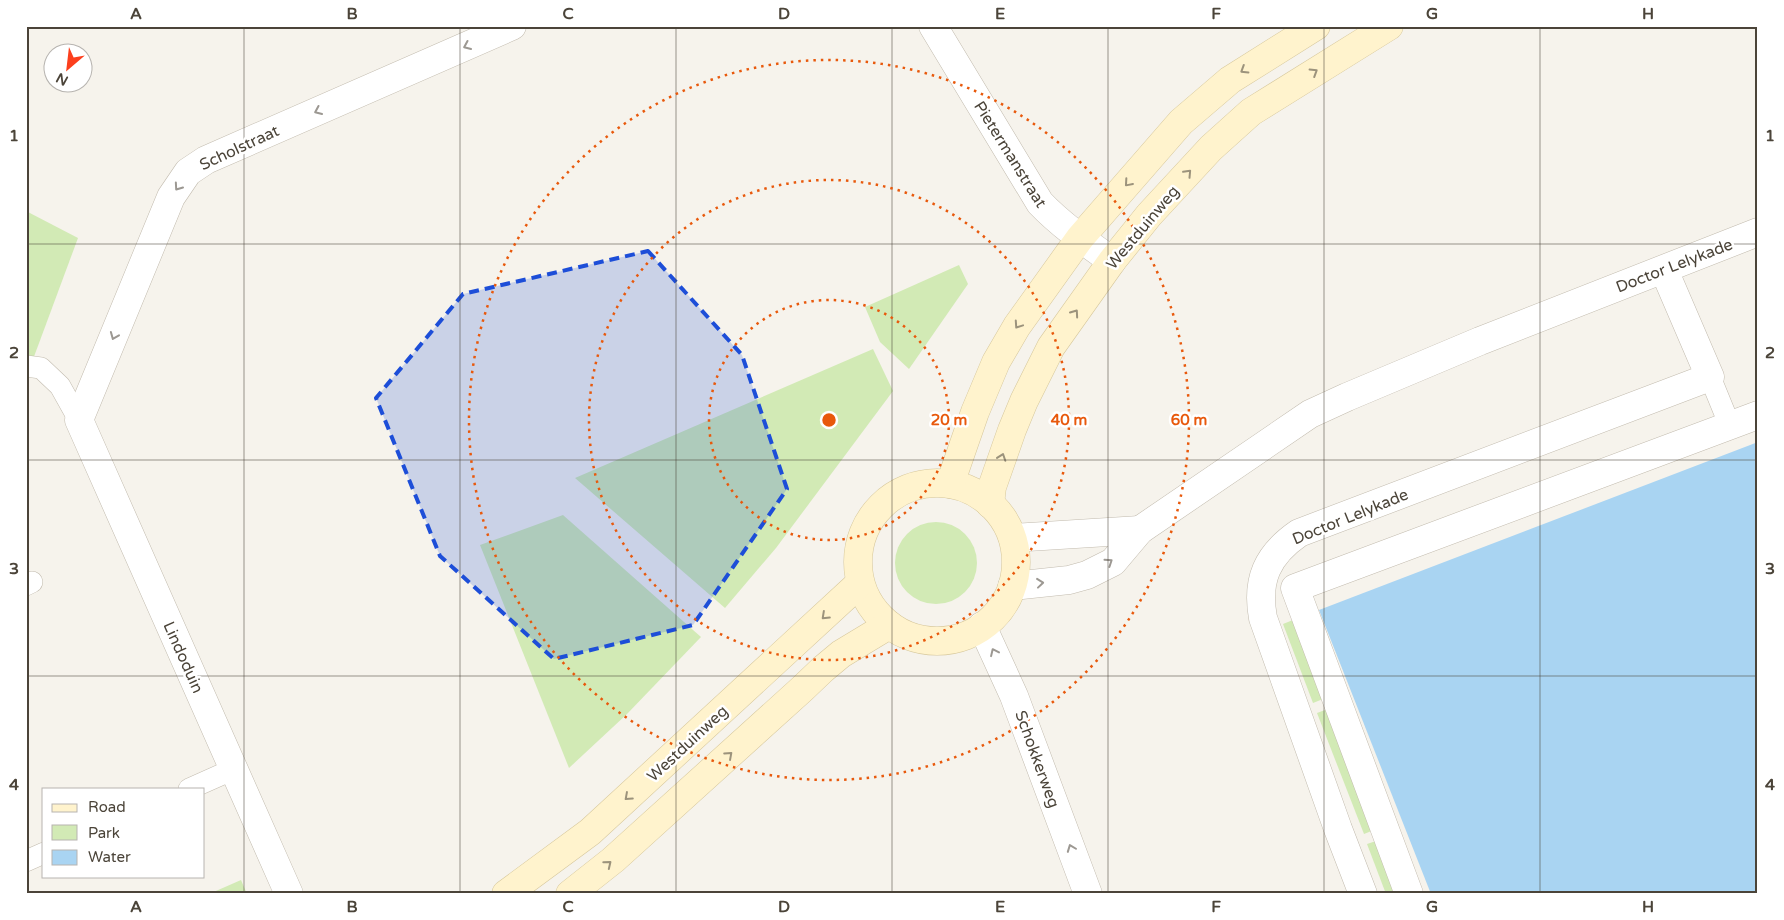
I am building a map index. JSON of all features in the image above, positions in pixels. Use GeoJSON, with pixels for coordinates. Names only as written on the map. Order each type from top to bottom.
{"type":"FeatureCollection","features":[{"type":"Feature","properties":{"kind":"main road"},"geometry":{"type":"LineString","coordinates":[[950,484],[975,412],[996,362],[1016,326],[1080,238],[1181,122],[1230,80],[1316,26]]}},
{"type":"Feature","properties":{"kind":"main road","name":"Westduinweg"},"geometry":{"type":"LineString","coordinates":[[990,504],[992,487],[1012,430],[1051,347],[1112,261],[1149,215],[1211,148],[1251,112],[1389,26]]}},
{"type":"Feature","properties":{"kind":"main road"},"geometry":{"type":"LineString","coordinates":[[935,483],[950,484],[964,488],[990,504],[1000,515],[1013,538],[1015,572],[1012,586],[1006,600],[997,612],[973,633],[946,640],[916,638],[890,625],[878,615],[860,583],[857,562],[860,542],[872,518],[881,506],[906,490],[920,485],[935,483]]}},
{"type":"Feature","properties":{"kind":"main road","name":"Westduinweg"},"geometry":{"type":"LineString","coordinates":[[506,894],[590,832],[860,583]]}},
{"type":"Feature","properties":{"kind":"main road"},"geometry":{"type":"LineString","coordinates":[[570,894],[613,860],[823,669],[841,654],[890,625]]}},
{"type":"Feature","properties":{"kind":"street","name":"Scholstraat"},"geometry":{"type":"LineString","coordinates":[[79,420],[171,197],[188,172],[206,160],[512,26]]}},
{"type":"Feature","properties":{"kind":"street","name":"Pietermanstraat"},"geometry":{"type":"LineString","coordinates":[[933,26],[1040,203],[1052,216],[1112,261]]}},
{"type":"Feature","properties":{"kind":"street","name":"Doctor Lelykade"},"geometry":{"type":"LineString","coordinates":[[1012,586],[1069,580],[1087,575],[1113,562],[1140,530],[1310,414],[1480,341],[1758,232]]}},
{"type":"Feature","properties":{"kind":"street"},"geometry":{"type":"LineString","coordinates":[[1664,270],[1710,377]]}},
{"type":"Feature","properties":{"kind":"street","name":"Doctor Lelykade"},"geometry":{"type":"LineString","coordinates":[[1363,894],[1263,618],[1260,598],[1262,581],[1269,562],[1284,544],[1299,533],[1710,377]]}},
{"type":"Feature","properties":{"kind":"street"},"geometry":{"type":"LineString","coordinates":[[1410,894],[1295,588],[1758,415]]}},
{"type":"Feature","properties":{"kind":"street","name":"Lindoduin"},"geometry":{"type":"LineString","coordinates":[[79,420],[289,894]]}},
{"type":"Feature","properties":{"kind":"street"},"geometry":{"type":"LineString","coordinates":[[1013,538],[1140,530]]}},
{"type":"Feature","properties":{"kind":"street","name":"Schokkerweg"},"geometry":{"type":"LineString","coordinates":[[982,626],[1014,696],[1088,894]]}},
{"type":"Feature","properties":{"kind":"lane"},"geometry":{"type":"LineString","coordinates":[[26,366],[41,368],[60,386],[79,420]]}},
{"type":"Feature","properties":{"kind":"lane"},"geometry":{"type":"LineString","coordinates":[[1710,377],[1730,426]]}},
{"type":"Feature","properties":{"kind":"lane"},"geometry":{"type":"LineString","coordinates":[[191,788],[234,769]]}},
{"type":"Feature","properties":{"kind":"lane"},"geometry":{"type":"LineString","coordinates":[[26,861],[42,854]]}},
{"type":"Feature","properties":{"kind":"highlighted area"},"geometry":{"type":"Polygon","coordinates":[[[648,251],[742,355],[787,489],[693,625],[554,659],[440,556],[376,398],[463,294],[648,251]]]}},
{"type":"Feature","properties":{"kind":"green space"},"geometry":{"type":"Polygon","coordinates":[[[26,211],[78,238],[32,362],[26,362],[26,211]]]}},
{"type":"Feature","properties":{"kind":"green space"},"geometry":{"type":"Polygon","coordinates":[[[959,265],[968,284],[909,369],[880,342],[865,307],[959,265]]]}},
{"type":"Feature","properties":{"kind":"green space"},"geometry":{"type":"Polygon","coordinates":[[[873,349],[893,391],[776,548],[725,608],[575,478],[873,349]]]}},
{"type":"Feature","properties":{"kind":"green space"},"geometry":{"type":"Polygon","coordinates":[[[563,515],[701,637],[627,714],[569,768],[480,545],[563,515]]]}},
{"type":"Feature","properties":{"kind":"green space"},"geometry":{"type":"Polygon","coordinates":[[[936,522],[952,525],[965,534],[974,547],[977,563],[974,579],[965,592],[952,601],[936,604],[920,601],[907,592],[898,579],[895,563],[898,547],[907,534],[920,525],[936,522]]]}},
{"type":"Feature","properties":{"kind":"green space"},"geometry":{"type":"Polygon","coordinates":[[[1298,618],[1328,697],[1313,703],[1283,624],[1298,618]]]}},
{"type":"Feature","properties":{"kind":"green space"},"geometry":{"type":"Polygon","coordinates":[[[1333,707],[1379,828],[1364,834],[1317,713],[1333,707]]]}},
{"type":"Feature","properties":{"kind":"green space"},"geometry":{"type":"Polygon","coordinates":[[[1382,839],[1402,894],[1386,894],[1367,844],[1382,839]]]}},
{"type":"Feature","properties":{"kind":"green space"},"geometry":{"type":"Polygon","coordinates":[[[241,880],[247,894],[209,894],[241,880]]]}},
{"type":"Feature","properties":{"kind":"water"},"geometry":{"type":"Polygon","coordinates":[[[1758,442],[1758,894],[1431,894],[1319,610],[1758,442]]]}}]}
